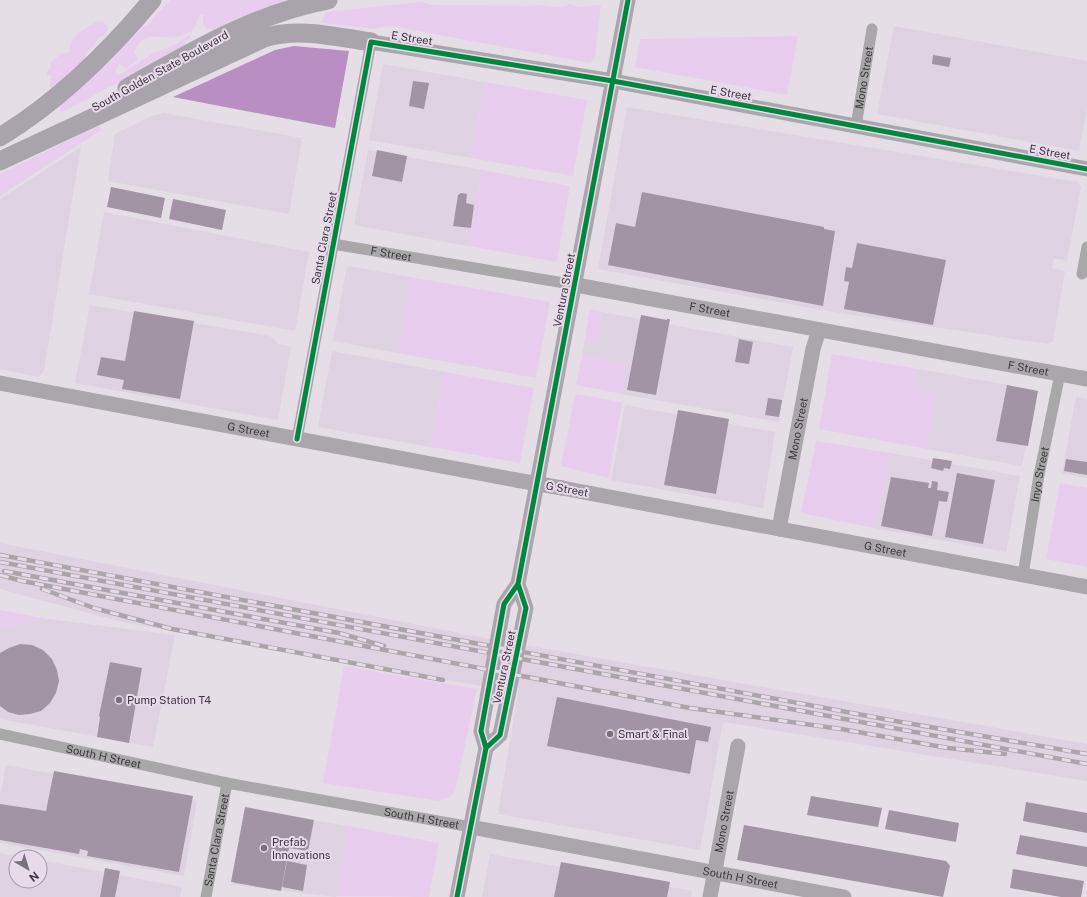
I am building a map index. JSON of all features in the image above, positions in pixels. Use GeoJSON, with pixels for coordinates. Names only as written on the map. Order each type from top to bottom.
{"type":"FeatureCollection","features":[{"type":"Feature","properties":{"kind":"highway"},"geometry":{"type":"LineString","coordinates":[[0,137],[43,108],[91,67],[120,38],[152,0]]}},
{"type":"Feature","properties":{"kind":"highway","name":"South Golden State Boulevard"},"geometry":{"type":"LineString","coordinates":[[0,160],[222,36],[250,23],[282,12],[328,0]]}},
{"type":"Feature","properties":{"kind":"highway"},"geometry":{"type":"LineString","coordinates":[[0,160],[246,45],[269,36],[288,32],[303,32],[371,42]]}},
{"type":"Feature","properties":{"kind":"street","name":"Ventura Street"},"geometry":{"type":"LineString","coordinates":[[456,897],[486,748],[480,731],[504,604],[518,584],[576,284],[628,0]]}},
{"type":"Feature","properties":{"kind":"street","name":"Mono Street"},"geometry":{"type":"LineString","coordinates":[[856,126],[872,29]]}},
{"type":"Feature","properties":{"kind":"street","name":"E Street"},"geometry":{"type":"LineString","coordinates":[[371,42],[613,81],[1087,169]]}},
{"type":"Feature","properties":{"kind":"street","name":"Santa Clara Street"},"geometry":{"type":"LineString","coordinates":[[297,439],[371,42]]}},
{"type":"Feature","properties":{"kind":"street","name":"F Street"},"geometry":{"type":"LineString","coordinates":[[333,244],[576,284],[1087,379]]}},
{"type":"Feature","properties":{"kind":"street"},"geometry":{"type":"LineString","coordinates":[[1082,274],[1087,247]]}},
{"type":"Feature","properties":{"kind":"street","name":"Mono Street"},"geometry":{"type":"LineString","coordinates":[[780,529],[811,356],[820,330]]}},
{"type":"Feature","properties":{"kind":"street","name":"Inyo Street"},"geometry":{"type":"LineString","coordinates":[[1023,575],[1039,475],[1060,374]]}},
{"type":"Feature","properties":{"kind":"street","name":"G Street"},"geometry":{"type":"LineString","coordinates":[[0,383],[1087,587]]}},
{"type":"Feature","properties":{"kind":"street","name":"Ventura Street"},"geometry":{"type":"LineString","coordinates":[[486,748],[500,735],[526,608],[518,584]]}},
{"type":"Feature","properties":{"kind":"street","name":"South H Street"},"geometry":{"type":"LineString","coordinates":[[0,734],[227,783],[844,897]]}},
{"type":"Feature","properties":{"kind":"street","name":"Mono Street"},"geometry":{"type":"LineString","coordinates":[[710,897],[738,746]]}},
{"type":"Feature","properties":{"kind":"street","name":"Santa Clara Street"},"geometry":{"type":"LineString","coordinates":[[206,897],[227,783]]}},
{"type":"Feature","properties":{"kind":"shaded area"},"geometry":{"type":"Polygon","coordinates":[[[170,0],[293,0],[240,17],[213,31],[211,28],[207,29],[203,23],[203,15],[200,15],[195,26],[188,33],[170,38],[151,37],[145,39],[139,43],[134,51],[138,60],[127,68],[119,64],[115,73],[119,75],[152,54],[176,44],[189,35],[191,36],[186,41],[185,45],[127,78],[62,112],[59,107],[111,61],[144,26],[147,26],[170,0]]]}},
{"type":"Feature","properties":{"kind":"shaded area"},"geometry":{"type":"Polygon","coordinates":[[[422,2],[430,5],[539,5],[560,7],[570,4],[579,7],[601,5],[595,58],[590,63],[391,26],[375,29],[322,23],[325,12],[422,2]]]}},
{"type":"Feature","properties":{"kind":"shaded area"},"geometry":{"type":"Polygon","coordinates":[[[98,21],[104,22],[108,29],[105,35],[98,38],[95,45],[88,51],[81,68],[56,90],[51,88],[49,84],[52,76],[47,75],[47,71],[51,67],[50,64],[60,54],[69,52],[72,41],[79,33],[98,21]]]}},
{"type":"Feature","properties":{"kind":"shaded area"},"geometry":{"type":"Polygon","coordinates":[[[894,26],[1087,61],[1087,109],[1079,151],[877,114],[894,26]]]}},
{"type":"Feature","properties":{"kind":"shaded area"},"geometry":{"type":"Polygon","coordinates":[[[798,36],[787,95],[635,67],[640,39],[798,36]]]}},
{"type":"Feature","properties":{"kind":"shaded area"},"geometry":{"type":"Polygon","coordinates":[[[294,46],[349,51],[335,128],[173,97],[275,50],[294,46]]]}},
{"type":"Feature","properties":{"kind":"shaded area"},"geometry":{"type":"Polygon","coordinates":[[[383,64],[485,82],[471,158],[369,140],[383,64]]]}},
{"type":"Feature","properties":{"kind":"shaded area"},"geometry":{"type":"Polygon","coordinates":[[[485,82],[587,100],[573,176],[471,158],[485,82]]]}},
{"type":"Feature","properties":{"kind":"shaded area"},"geometry":{"type":"Polygon","coordinates":[[[627,107],[1078,182],[1081,187],[1067,261],[1054,258],[1052,268],[1065,271],[1053,341],[1048,344],[827,311],[598,269],[627,107]]]}},
{"type":"Feature","properties":{"kind":"shaded area"},"geometry":{"type":"Polygon","coordinates":[[[164,113],[302,138],[289,214],[108,181],[115,134],[152,116],[164,113]]]}},
{"type":"Feature","properties":{"kind":"shaded area"},"geometry":{"type":"Polygon","coordinates":[[[99,125],[101,130],[0,196],[0,174],[99,125]]]}},
{"type":"Feature","properties":{"kind":"shaded area"},"geometry":{"type":"Polygon","coordinates":[[[81,147],[44,371],[38,377],[0,369],[0,199],[81,147]]]}},
{"type":"Feature","properties":{"kind":"shaded area"},"geometry":{"type":"Polygon","coordinates":[[[368,150],[482,170],[468,246],[354,225],[368,150]]]}},
{"type":"Feature","properties":{"kind":"shaded area"},"geometry":{"type":"Polygon","coordinates":[[[482,170],[570,186],[557,262],[468,246],[482,170]]]}},
{"type":"Feature","properties":{"kind":"shaded area"},"geometry":{"type":"Polygon","coordinates":[[[104,212],[309,252],[295,331],[89,294],[104,212]]]}},
{"type":"Feature","properties":{"kind":"shaded area"},"geometry":{"type":"Polygon","coordinates":[[[347,266],[411,277],[397,353],[333,341],[347,266]]]}},
{"type":"Feature","properties":{"kind":"shaded area"},"geometry":{"type":"Polygon","coordinates":[[[411,277],[550,302],[536,378],[397,353],[411,277]]]}},
{"type":"Feature","properties":{"kind":"shaded area"},"geometry":{"type":"Polygon","coordinates":[[[90,305],[270,336],[279,344],[291,347],[278,420],[75,383],[90,305]]]}},
{"type":"Feature","properties":{"kind":"shaded area"},"geometry":{"type":"Polygon","coordinates":[[[590,309],[602,312],[596,341],[585,339],[590,309]]]}},
{"type":"Feature","properties":{"kind":"shaded area"},"geometry":{"type":"Polygon","coordinates":[[[602,312],[793,347],[779,422],[622,394],[628,364],[582,355],[585,339],[596,341],[602,312]]]}},
{"type":"Feature","properties":{"kind":"shaded area"},"geometry":{"type":"Polygon","coordinates":[[[332,351],[445,372],[431,447],[318,427],[332,351]]]}},
{"type":"Feature","properties":{"kind":"shaded area"},"geometry":{"type":"Polygon","coordinates":[[[832,354],[918,369],[913,390],[937,394],[927,449],[819,429],[832,354]]]}},
{"type":"Feature","properties":{"kind":"shaded area"},"geometry":{"type":"Polygon","coordinates":[[[582,355],[628,364],[622,394],[576,385],[582,355]]]}},
{"type":"Feature","properties":{"kind":"shaded area"},"geometry":{"type":"Polygon","coordinates":[[[918,369],[1036,390],[1022,466],[927,449],[937,394],[913,390],[918,369]]]}},
{"type":"Feature","properties":{"kind":"shaded area"},"geometry":{"type":"Polygon","coordinates":[[[445,372],[534,388],[520,463],[431,447],[445,372]]]}},
{"type":"Feature","properties":{"kind":"shaded area"},"geometry":{"type":"Polygon","coordinates":[[[575,394],[622,402],[609,478],[561,466],[575,394]]]}},
{"type":"Feature","properties":{"kind":"shaded area"},"geometry":{"type":"Polygon","coordinates":[[[1076,397],[1087,399],[1087,478],[1062,473],[1076,397]]]}},
{"type":"Feature","properties":{"kind":"shaded area"},"geometry":{"type":"Polygon","coordinates":[[[625,405],[775,432],[763,508],[611,480],[625,405]]]}},
{"type":"Feature","properties":{"kind":"shaded area"},"geometry":{"type":"Polygon","coordinates":[[[816,441],[891,453],[874,528],[801,513],[816,441]]]}},
{"type":"Feature","properties":{"kind":"shaded area"},"geometry":{"type":"Polygon","coordinates":[[[891,453],[1020,476],[1006,552],[874,528],[891,453]]]}},
{"type":"Feature","properties":{"kind":"shaded area"},"geometry":{"type":"Polygon","coordinates":[[[1060,483],[1087,488],[1087,567],[1046,559],[1060,483]]]}},
{"type":"Feature","properties":{"kind":"shaded area"},"geometry":{"type":"Polygon","coordinates":[[[0,543],[485,638],[1087,744],[1087,781],[723,722],[700,850],[498,814],[519,688],[481,686],[122,622],[0,589],[0,543]]]}},
{"type":"Feature","properties":{"kind":"shaded area"},"geometry":{"type":"Polygon","coordinates":[[[0,610],[48,619],[0,629],[0,610]]]}},
{"type":"Feature","properties":{"kind":"shaded area"},"geometry":{"type":"Polygon","coordinates":[[[48,619],[175,635],[153,747],[0,719],[0,629],[48,619]]]}},
{"type":"Feature","properties":{"kind":"shaded area"},"geometry":{"type":"Polygon","coordinates":[[[344,666],[477,689],[455,792],[450,797],[439,801],[323,783],[344,666]]]}},
{"type":"Feature","properties":{"kind":"shaded area"},"geometry":{"type":"Polygon","coordinates":[[[6,765],[197,801],[184,876],[48,852],[48,849],[33,849],[0,843],[0,796],[6,765]]]}},
{"type":"Feature","properties":{"kind":"shaded area"},"geometry":{"type":"Polygon","coordinates":[[[248,810],[348,826],[336,897],[234,885],[248,810]]]}},
{"type":"Feature","properties":{"kind":"shaded area"},"geometry":{"type":"Polygon","coordinates":[[[348,826],[439,843],[429,897],[336,896],[348,826]]]}},
{"type":"Feature","properties":{"kind":"shaded area"},"geometry":{"type":"Polygon","coordinates":[[[0,853],[8,855],[8,889],[48,889],[48,862],[182,887],[180,897],[0,897],[0,853]]]}},
{"type":"Feature","properties":{"kind":"shaded area"},"geometry":{"type":"Polygon","coordinates":[[[490,854],[692,891],[691,897],[482,897],[490,854]]]}},
{"type":"Feature","properties":{"kind":"building"},"geometry":{"type":"Polygon","coordinates":[[[933,55],[951,58],[949,67],[932,64],[933,55]]]}},
{"type":"Feature","properties":{"kind":"building"},"geometry":{"type":"Polygon","coordinates":[[[413,81],[429,83],[424,109],[409,106],[413,81]]]}},
{"type":"Feature","properties":{"kind":"building"},"geometry":{"type":"Polygon","coordinates":[[[377,150],[407,156],[402,182],[372,176],[377,150]]]}},
{"type":"Feature","properties":{"kind":"building"},"geometry":{"type":"Polygon","coordinates":[[[111,187],[165,198],[161,218],[107,207],[111,187]]]}},
{"type":"Feature","properties":{"kind":"building"},"geometry":{"type":"Polygon","coordinates":[[[642,192],[824,227],[824,229],[835,231],[823,306],[608,265],[616,223],[635,227],[642,192]]]}},
{"type":"Feature","properties":{"kind":"building"},"geometry":{"type":"Polygon","coordinates":[[[461,193],[467,194],[466,203],[474,205],[471,228],[453,226],[458,195],[461,193]]]}},
{"type":"Feature","properties":{"kind":"building"},"geometry":{"type":"Polygon","coordinates":[[[173,199],[226,210],[222,230],[169,219],[173,199]]]}},
{"type":"Feature","properties":{"kind":"building"},"geometry":{"type":"Polygon","coordinates":[[[857,243],[946,260],[933,325],[844,309],[849,282],[844,281],[846,267],[852,268],[857,243]]]}},
{"type":"Feature","properties":{"kind":"building"},"geometry":{"type":"Polygon","coordinates":[[[134,311],[194,321],[180,399],[122,389],[124,380],[97,375],[101,357],[125,361],[134,311]]]}},
{"type":"Feature","properties":{"kind":"building"},"geometry":{"type":"Polygon","coordinates":[[[641,315],[667,320],[670,319],[656,395],[627,390],[641,315]]]}},
{"type":"Feature","properties":{"kind":"building"},"geometry":{"type":"Polygon","coordinates":[[[739,339],[753,342],[749,364],[735,362],[739,339]]]}},
{"type":"Feature","properties":{"kind":"building"},"geometry":{"type":"Polygon","coordinates":[[[1007,385],[1038,391],[1028,446],[996,441],[1007,385]]]}},
{"type":"Feature","properties":{"kind":"building"},"geometry":{"type":"Polygon","coordinates":[[[768,398],[782,400],[779,417],[765,415],[768,398]]]}},
{"type":"Feature","properties":{"kind":"building"},"geometry":{"type":"Polygon","coordinates":[[[678,410],[729,419],[716,494],[664,485],[678,410]]]}},
{"type":"Feature","properties":{"kind":"building"},"geometry":{"type":"Polygon","coordinates":[[[933,458],[952,461],[950,469],[944,468],[943,471],[931,468],[933,458]]]}},
{"type":"Feature","properties":{"kind":"building"},"geometry":{"type":"Polygon","coordinates":[[[1066,459],[1087,462],[1087,475],[1064,471],[1066,459]]]}},
{"type":"Feature","properties":{"kind":"building"},"geometry":{"type":"Polygon","coordinates":[[[957,473],[995,480],[983,544],[945,537],[957,473]]]}},
{"type":"Feature","properties":{"kind":"building"},"geometry":{"type":"Polygon","coordinates":[[[891,477],[929,483],[928,488],[931,488],[932,481],[938,482],[937,490],[949,492],[947,502],[939,501],[932,536],[881,526],[891,477]]]}},
{"type":"Feature","properties":{"kind":"building"},"geometry":{"type":"Polygon","coordinates":[[[20,644],[32,645],[43,650],[52,659],[57,670],[59,681],[56,693],[50,703],[41,711],[19,715],[8,712],[0,706],[0,653],[20,644]]]}},
{"type":"Feature","properties":{"kind":"building","name":"Pump Station T4"},"geometry":{"type":"Polygon","coordinates":[[[110,662],[142,668],[129,743],[97,737],[99,716],[110,662]]]}},
{"type":"Feature","properties":{"kind":"building"},"geometry":{"type":"Polygon","coordinates":[[[557,697],[711,727],[708,742],[696,740],[690,774],[547,746],[557,697]]]}},
{"type":"Feature","properties":{"kind":"building"},"geometry":{"type":"Polygon","coordinates":[[[54,771],[193,796],[179,872],[87,856],[88,851],[80,849],[79,854],[0,840],[0,804],[46,811],[54,771]]]}},
{"type":"Feature","properties":{"kind":"building"},"geometry":{"type":"Polygon","coordinates":[[[811,796],[882,808],[878,827],[807,815],[811,796]]]}},
{"type":"Feature","properties":{"kind":"building"},"geometry":{"type":"Polygon","coordinates":[[[1026,802],[1087,813],[1087,833],[1023,821],[1026,802]]]}},
{"type":"Feature","properties":{"kind":"building"},"geometry":{"type":"Polygon","coordinates":[[[245,807],[314,820],[308,851],[289,848],[281,891],[231,882],[245,807]]]}},
{"type":"Feature","properties":{"kind":"building"},"geometry":{"type":"Polygon","coordinates":[[[889,810],[959,823],[956,842],[885,829],[889,810]]]}},
{"type":"Feature","properties":{"kind":"building"},"geometry":{"type":"Polygon","coordinates":[[[744,825],[946,861],[950,866],[943,897],[737,860],[744,825]]]}},
{"type":"Feature","properties":{"kind":"building"},"geometry":{"type":"Polygon","coordinates":[[[1020,835],[1087,847],[1087,867],[1016,854],[1020,835]]]}},
{"type":"Feature","properties":{"kind":"building"},"geometry":{"type":"Polygon","coordinates":[[[287,861],[307,865],[303,891],[282,887],[287,861]]]}},
{"type":"Feature","properties":{"kind":"building"},"geometry":{"type":"Polygon","coordinates":[[[561,862],[670,882],[667,897],[554,897],[561,862]]]}},
{"type":"Feature","properties":{"kind":"building"},"geometry":{"type":"Polygon","coordinates":[[[105,868],[120,871],[115,897],[100,897],[105,868]]]}},
{"type":"Feature","properties":{"kind":"building"},"geometry":{"type":"Polygon","coordinates":[[[1013,869],[1084,881],[1081,897],[1061,897],[1010,888],[1013,869]]]}},
{"type":"Feature","properties":{"kind":"railway"},"geometry":{"type":"LineString","coordinates":[[0,555],[895,721],[1087,754]]}},
{"type":"Feature","properties":{"kind":"railway"},"geometry":{"type":"LineString","coordinates":[[0,562],[1087,764]]}},
{"type":"Feature","properties":{"kind":"railway"},"geometry":{"type":"LineString","coordinates":[[4,571],[339,633],[384,646]]}},
{"type":"Feature","properties":{"kind":"railway"},"geometry":{"type":"LineString","coordinates":[[0,575],[22,581],[690,708],[841,729],[948,748],[1005,754]]}},
{"type":"Feature","properties":{"kind":"railway"},"geometry":{"type":"LineString","coordinates":[[42,589],[94,608],[172,629],[443,680]]}},
{"type":"Feature","properties":{"kind":"cycle path"},"geometry":{"type":"LineString","coordinates":[[457,897],[486,748],[481,731],[504,604],[518,584],[628,0]]}},
{"type":"Feature","properties":{"kind":"cycle path"},"geometry":{"type":"LineString","coordinates":[[297,439],[371,42],[613,81],[1087,169]]}},
{"type":"Feature","properties":{"kind":"cycle path"},"geometry":{"type":"LineString","coordinates":[[486,748],[500,735],[526,608],[518,584]]}},
{"type":"Feature","properties":{"kind":"place","name":"Pump Station T4"},"geometry":{"type":"Point","coordinates":[119,700]}},
{"type":"Feature","properties":{"kind":"place","name":"Smart & Final"},"geometry":{"type":"Point","coordinates":[610,734]}},
{"type":"Feature","properties":{"kind":"place","name":"Prefab Innovations"},"geometry":{"type":"Point","coordinates":[264,848]}}]}
